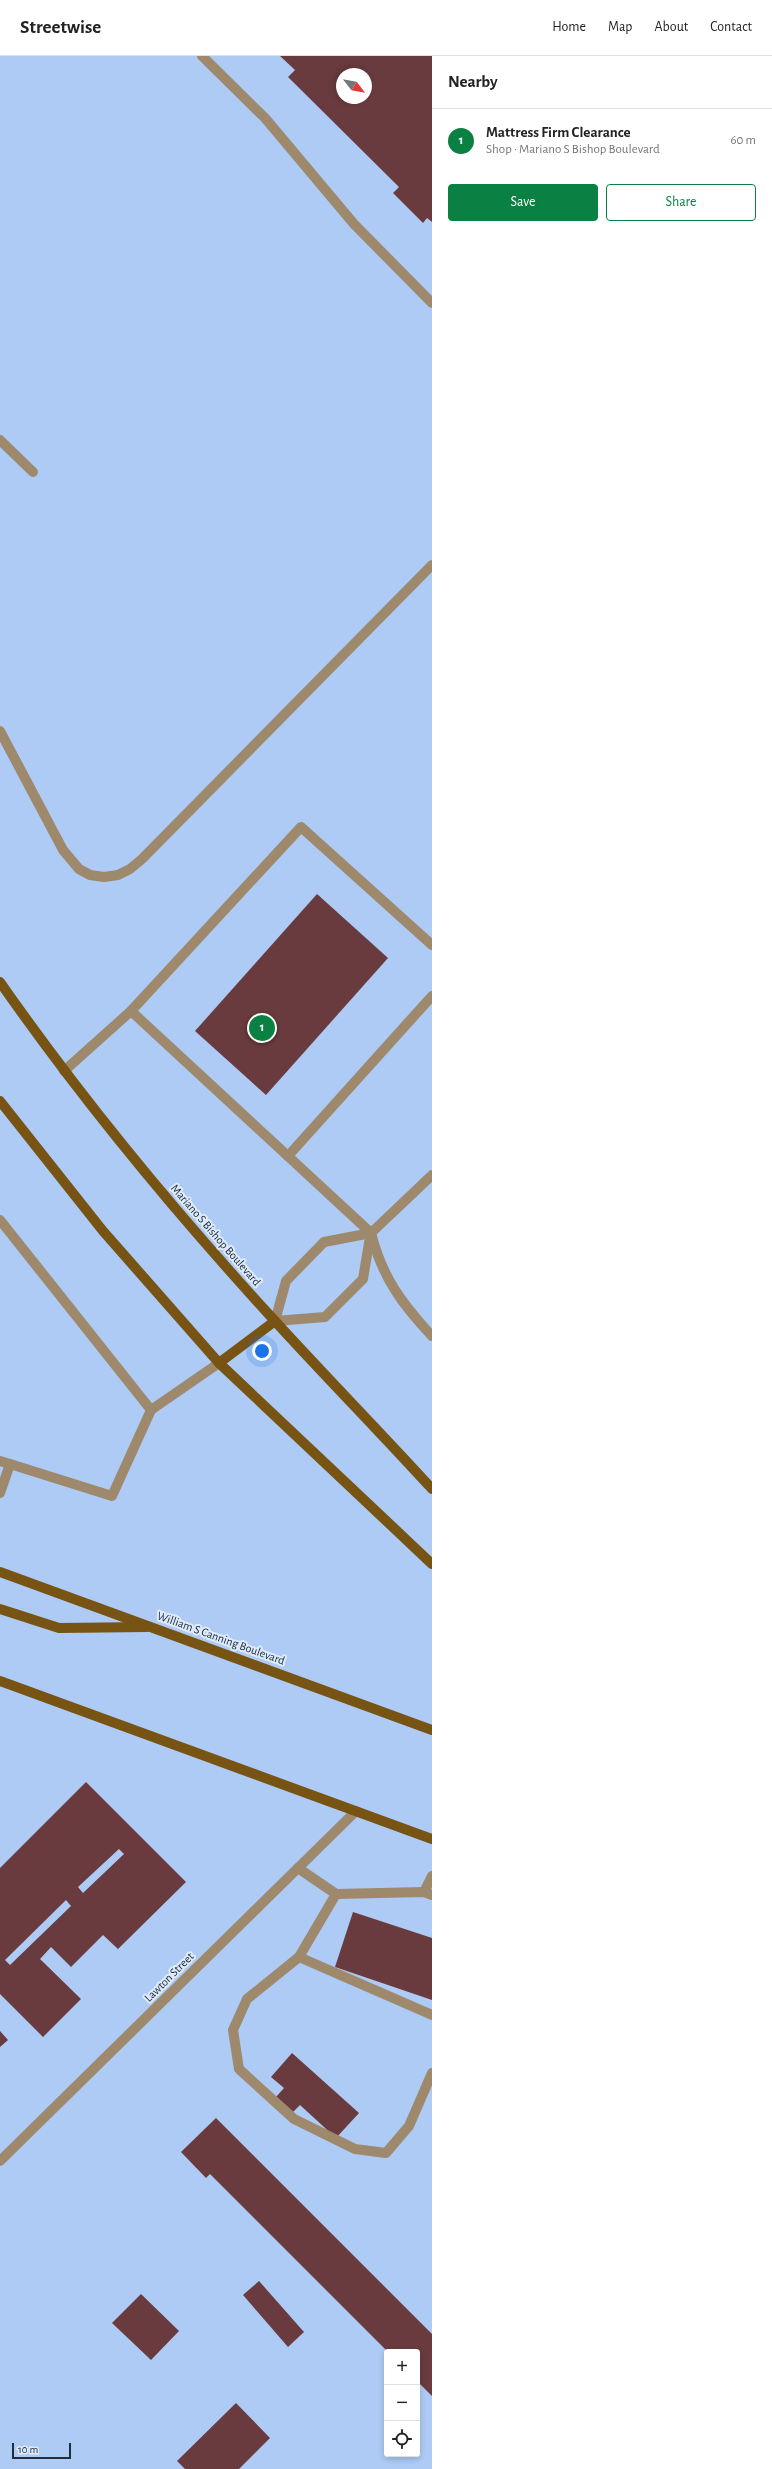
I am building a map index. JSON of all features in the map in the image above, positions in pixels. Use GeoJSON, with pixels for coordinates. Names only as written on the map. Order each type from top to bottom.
{"type":"FeatureCollection","features":[{"type":"Feature","properties":{"kind":"main road","name":"Mariano S Bishop Boulevard"},"geometry":{"type":"LineString","coordinates":[[0,982],[64,1071],[157,1187],[274,1321],[432,1489]]}},
{"type":"Feature","properties":{"kind":"main road"},"geometry":{"type":"LineString","coordinates":[[0,1101],[103,1231],[219,1362],[432,1564]]}},
{"type":"Feature","properties":{"kind":"main road"},"geometry":{"type":"LineString","coordinates":[[219,1362],[274,1321]]}},
{"type":"Feature","properties":{"kind":"main road","name":"William S Canning Boulevard"},"geometry":{"type":"LineString","coordinates":[[0,1572],[432,1730]]}},
{"type":"Feature","properties":{"kind":"main road"},"geometry":{"type":"LineString","coordinates":[[0,1609],[59,1628],[153,1627]]}},
{"type":"Feature","properties":{"kind":"main road"},"geometry":{"type":"LineString","coordinates":[[0,1681],[432,1839]]}},
{"type":"Feature","properties":{"kind":"street"},"geometry":{"type":"LineString","coordinates":[[202,56],[265,118],[354,224],[432,303]]}},
{"type":"Feature","properties":{"kind":"street"},"geometry":{"type":"LineString","coordinates":[[0,440],[33,472]]}},
{"type":"Feature","properties":{"kind":"street"},"geometry":{"type":"LineString","coordinates":[[0,731],[70,860],[79,869],[90,875],[104,877],[118,875],[130,869],[142,859],[432,565]]}},
{"type":"Feature","properties":{"kind":"street"},"geometry":{"type":"LineString","coordinates":[[64,1071],[131,1011],[301,827],[432,945]]}},
{"type":"Feature","properties":{"kind":"street"},"geometry":{"type":"LineString","coordinates":[[288,1156],[432,996]]}},
{"type":"Feature","properties":{"kind":"street"},"geometry":{"type":"LineString","coordinates":[[131,1011],[371,1233],[376,1254],[386,1278],[415,1318],[432,1336]]}},
{"type":"Feature","properties":{"kind":"street"},"geometry":{"type":"LineString","coordinates":[[371,1233],[363,1279],[325,1317],[274,1321],[286,1281],[324,1242],[371,1233],[432,1176]]}},
{"type":"Feature","properties":{"kind":"street"},"geometry":{"type":"LineString","coordinates":[[0,1220],[151,1410]]}},
{"type":"Feature","properties":{"kind":"street"},"geometry":{"type":"LineString","coordinates":[[0,1461],[112,1496],[151,1410],[219,1362]]}},
{"type":"Feature","properties":{"kind":"street"},"geometry":{"type":"LineString","coordinates":[[0,1493],[10,1464]]}},
{"type":"Feature","properties":{"kind":"street","name":"Lawton Street"},"geometry":{"type":"LineString","coordinates":[[0,2161],[356,1811]]}},
{"type":"Feature","properties":{"kind":"street"},"geometry":{"type":"LineString","coordinates":[[298,1868],[336,1894],[428,1894],[432,1876]]}},
{"type":"Feature","properties":{"kind":"street"},"geometry":{"type":"LineString","coordinates":[[336,1894],[299,1957],[247,1999],[233,2030],[239,2070],[294,2119],[355,2149],[386,2152],[409,2126],[432,2073]]}},
{"type":"Feature","properties":{"kind":"street"},"geometry":{"type":"LineString","coordinates":[[299,1957],[432,2015]]}},
{"type":"Feature","properties":{"kind":"building"},"geometry":{"type":"Polygon","coordinates":[[[280,56],[432,56],[432,222],[427,218],[423,223],[393,193],[399,187],[288,77],[295,70],[280,56]]]}},
{"type":"Feature","properties":{"kind":"building"},"geometry":{"type":"Polygon","coordinates":[[[317,894],[388,958],[266,1095],[195,1031],[317,894]]]}},
{"type":"Feature","properties":{"kind":"building"},"geometry":{"type":"Polygon","coordinates":[[[86,1782],[186,1882],[118,1949],[103,1935],[71,1967],[51,1947],[40,1959],[81,1999],[43,2037],[0,1994],[0,1868],[86,1782]],[[119,1849],[78,1887],[83,1893],[124,1854],[119,1849]],[[66,1900],[5,1960],[10,1965],[71,1906],[66,1900]]]}},
{"type":"Feature","properties":{"kind":"building"},"geometry":{"type":"Polygon","coordinates":[[[353,1912],[432,1938],[432,2000],[335,1967],[353,1912]]]}},
{"type":"Feature","properties":{"kind":"building"},"geometry":{"type":"Polygon","coordinates":[[[0,2031],[8,2040],[0,2047],[0,2031]]]}},
{"type":"Feature","properties":{"kind":"building"},"geometry":{"type":"Polygon","coordinates":[[[292,2053],[359,2113],[336,2138],[300,2105],[293,2112],[276,2097],[284,2088],[271,2077],[292,2053]]]}},
{"type":"Feature","properties":{"kind":"building"},"geometry":{"type":"Polygon","coordinates":[[[216,2118],[432,2334],[432,2396],[420,2384],[420,2349],[385,2349],[210,2174],[206,2178],[181,2152],[216,2118]]]}},
{"type":"Feature","properties":{"kind":"building"},"geometry":{"type":"Polygon","coordinates":[[[259,2281],[304,2332],[288,2347],[243,2295],[259,2281]]]}},
{"type":"Feature","properties":{"kind":"building"},"geometry":{"type":"Polygon","coordinates":[[[141,2294],[179,2331],[151,2360],[112,2323],[141,2294]]]}},
{"type":"Feature","properties":{"kind":"building"},"geometry":{"type":"Polygon","coordinates":[[[236,2403],[270,2438],[239,2469],[185,2469],[177,2461],[236,2403]]]}},
{"type":"Feature","properties":{"kind":"place","name":"Mattress Firm Clearance"},"geometry":{"type":"Point","coordinates":[262,1028]}}]}
